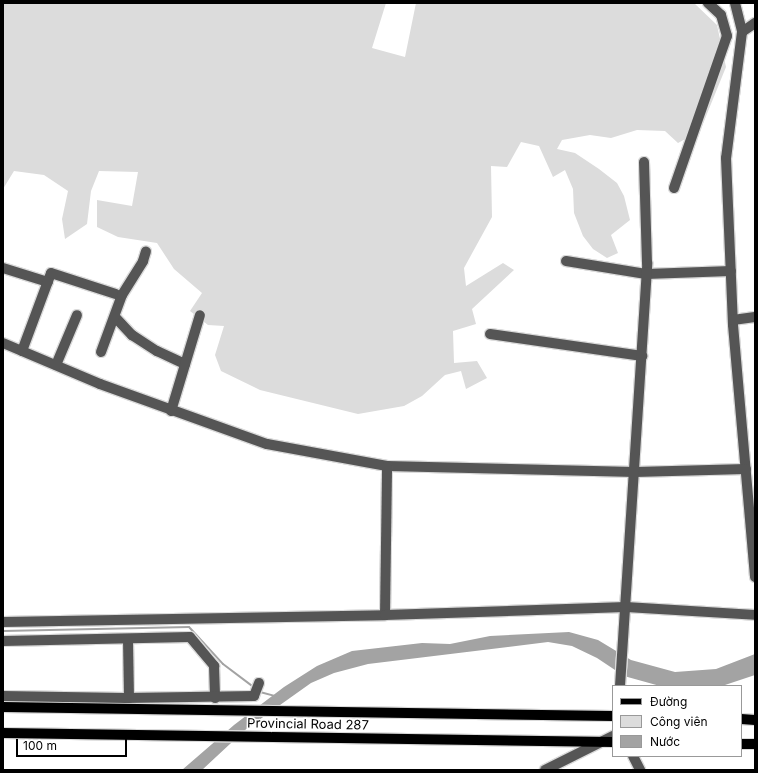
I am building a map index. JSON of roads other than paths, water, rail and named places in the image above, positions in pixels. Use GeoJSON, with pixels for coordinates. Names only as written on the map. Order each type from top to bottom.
{"type":"FeatureCollection","features":[{"type":"Feature","properties":{"kind":"main road","name":"Provincial Road 287"},"geometry":{"type":"LineString","coordinates":[[3,707],[247,712],[612,716]]}},
{"type":"Feature","properties":{"kind":"main road"},"geometry":{"type":"LineString","coordinates":[[742,719],[755,720]]}},
{"type":"Feature","properties":{"kind":"main road","name":"Provincial Road 287"},"geometry":{"type":"LineString","coordinates":[[3,732],[612,742]]}},
{"type":"Feature","properties":{"kind":"main road"},"geometry":{"type":"LineString","coordinates":[[742,744],[755,744]]}},
{"type":"Feature","properties":{"kind":"street"},"geometry":{"type":"LineString","coordinates":[[674,188],[727,36],[721,15],[708,3]]}},
{"type":"Feature","properties":{"kind":"street"},"geometry":{"type":"LineString","coordinates":[[735,3],[742,32],[726,158],[733,320],[753,533],[755,577]]}},
{"type":"Feature","properties":{"kind":"street"},"geometry":{"type":"LineString","coordinates":[[742,32],[755,23]]}},
{"type":"Feature","properties":{"kind":"street"},"geometry":{"type":"LineString","coordinates":[[742,32],[755,31]]}},
{"type":"Feature","properties":{"kind":"street"},"geometry":{"type":"LineString","coordinates":[[620,685],[635,472],[646,274],[644,162]]}},
{"type":"Feature","properties":{"kind":"street"},"geometry":{"type":"LineString","coordinates":[[101,352],[122,295],[143,260],[146,251]]}},
{"type":"Feature","properties":{"kind":"street"},"geometry":{"type":"LineString","coordinates":[[566,261],[646,274],[731,271]]}},
{"type":"Feature","properties":{"kind":"street"},"geometry":{"type":"LineString","coordinates":[[3,268],[48,282]]}},
{"type":"Feature","properties":{"kind":"street"},"geometry":{"type":"LineString","coordinates":[[22,351],[51,273],[116,294]]}},
{"type":"Feature","properties":{"kind":"street"},"geometry":{"type":"LineString","coordinates":[[56,366],[77,315]]}},
{"type":"Feature","properties":{"kind":"street"},"geometry":{"type":"LineString","coordinates":[[171,410],[200,315]]}},
{"type":"Feature","properties":{"kind":"street"},"geometry":{"type":"LineString","coordinates":[[114,317],[132,335],[156,351],[185,364]]}},
{"type":"Feature","properties":{"kind":"street"},"geometry":{"type":"LineString","coordinates":[[733,320],[755,317]]}},
{"type":"Feature","properties":{"kind":"street"},"geometry":{"type":"LineString","coordinates":[[490,334],[642,356]]}},
{"type":"Feature","properties":{"kind":"street"},"geometry":{"type":"LineString","coordinates":[[3,343],[56,366],[171,410],[268,444],[387,466],[635,472],[746,469]]}},
{"type":"Feature","properties":{"kind":"street"},"geometry":{"type":"LineString","coordinates":[[385,615],[387,466]]}},
{"type":"Feature","properties":{"kind":"street"},"geometry":{"type":"LineString","coordinates":[[3,622],[385,615],[626,607],[755,615]]}},
{"type":"Feature","properties":{"kind":"street"},"geometry":{"type":"LineString","coordinates":[[3,641],[128,640],[190,637],[214,666],[215,698]]}},
{"type":"Feature","properties":{"kind":"street"},"geometry":{"type":"LineString","coordinates":[[128,640],[129,698]]}},
{"type":"Feature","properties":{"kind":"street"},"geometry":{"type":"LineString","coordinates":[[247,712],[259,684]]}},
{"type":"Feature","properties":{"kind":"street"},"geometry":{"type":"LineString","coordinates":[[3,696],[215,698],[254,695]]}},
{"type":"Feature","properties":{"kind":"street"},"geometry":{"type":"LineString","coordinates":[[545,770],[612,736]]}},
{"type":"Feature","properties":{"kind":"street"},"geometry":{"type":"LineString","coordinates":[[634,757],[640,770]]}},
{"type":"Feature","properties":{"kind":"water"},"geometry":{"type":"Polygon","coordinates":[[[569,632],[598,640],[631,660],[675,672],[716,669],[755,654],[755,675],[725,685],[656,685],[624,676],[597,658],[572,646],[548,642],[368,664],[334,673],[311,683],[245,730],[202,770],[182,770],[234,725],[284,687],[317,666],[352,651],[422,643],[450,644],[490,636],[569,632]]]}},
{"type":"Feature","properties":{"kind":"waterway"},"geometry":{"type":"LineString","coordinates":[[3,631],[189,627],[223,664],[253,687]]}},
{"type":"Feature","properties":{"kind":"waterway"},"geometry":{"type":"LineString","coordinates":[[260,692],[275,696]]}}]}
